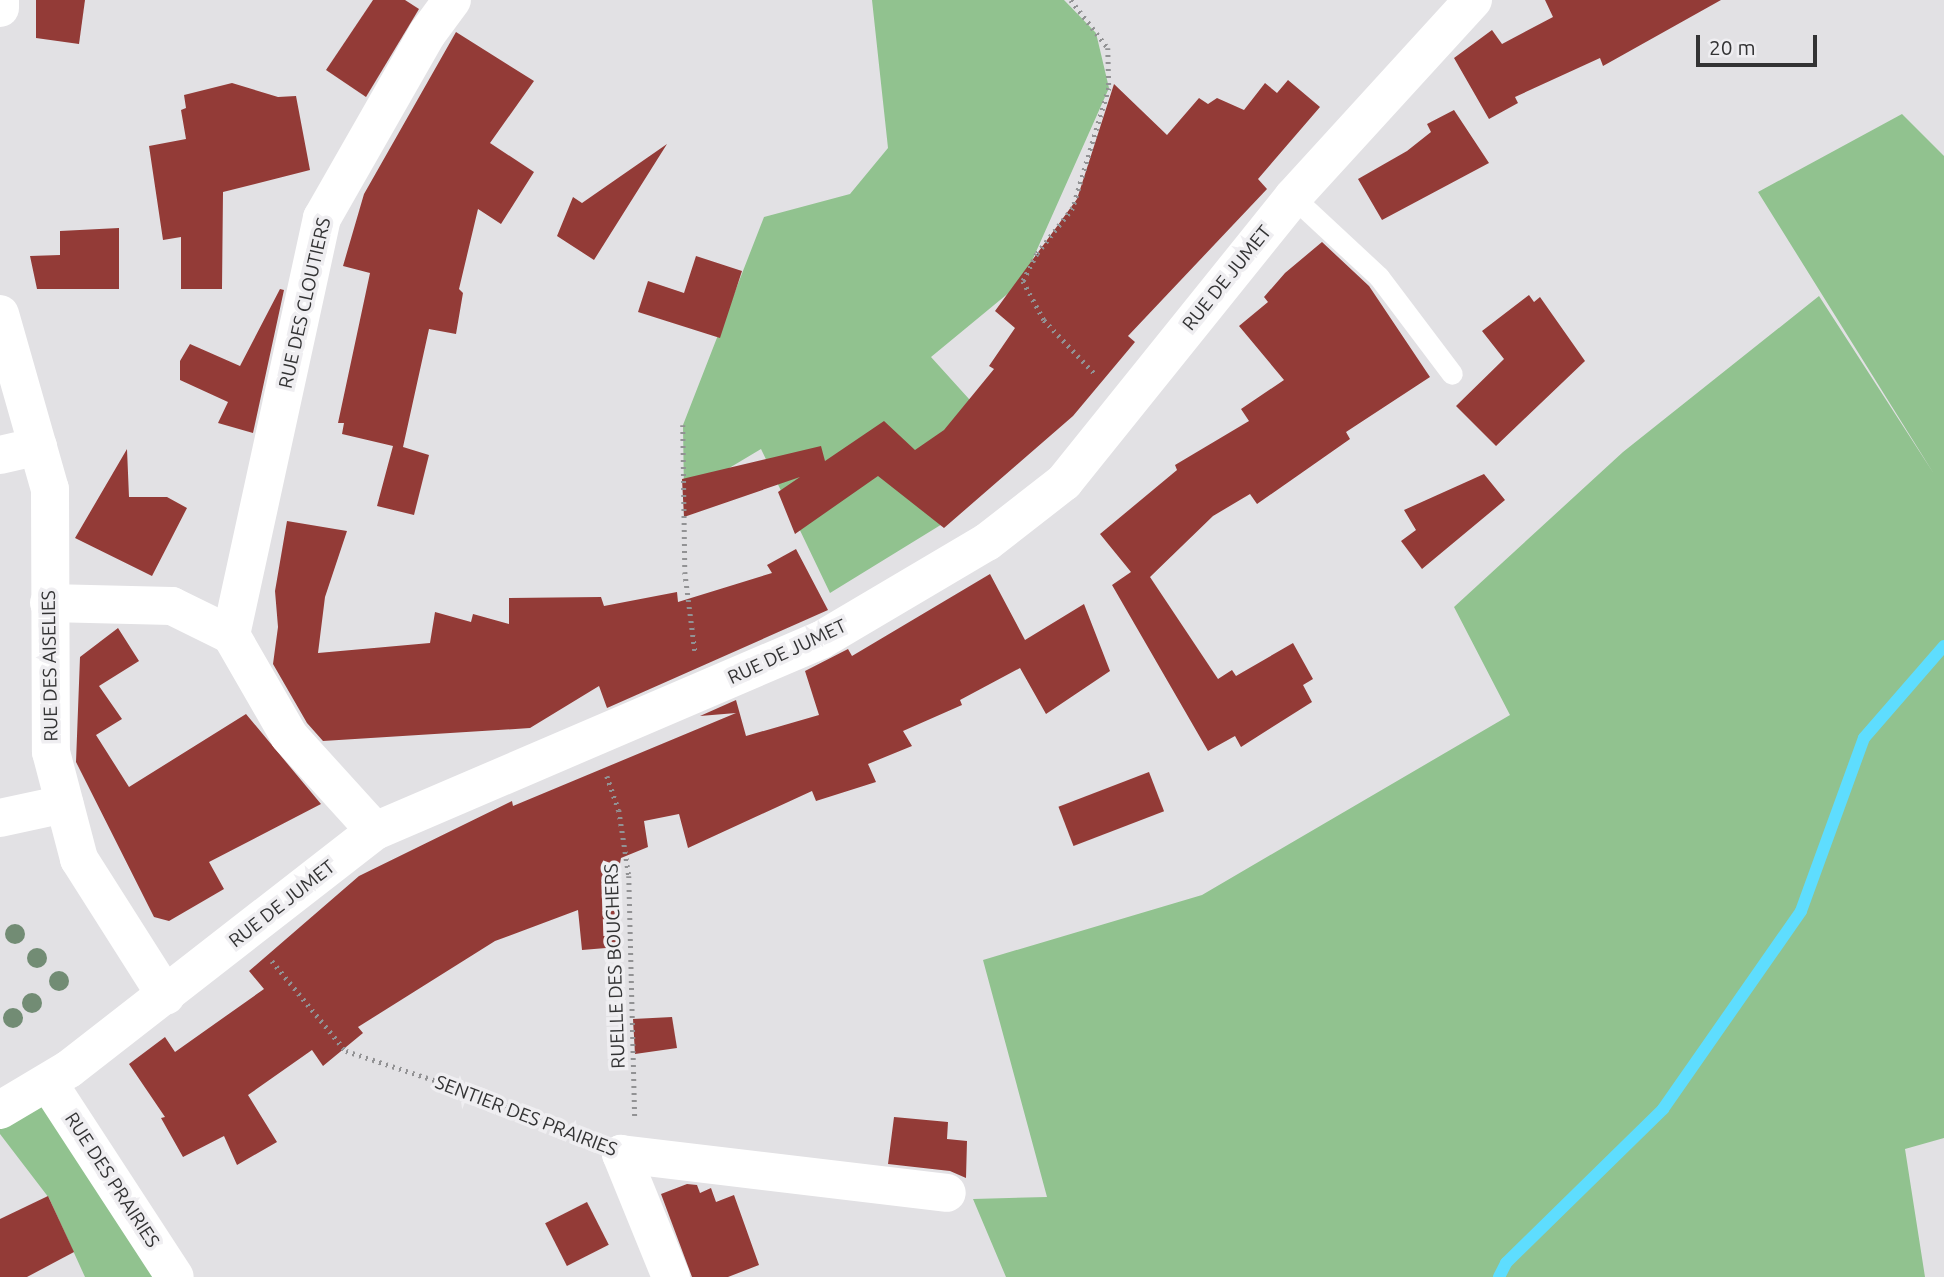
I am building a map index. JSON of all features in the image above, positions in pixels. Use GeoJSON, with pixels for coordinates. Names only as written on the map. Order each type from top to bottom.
{"type":"FeatureCollection","features":[{"type":"Feature","properties":{"kind":"street"},"geometry":{"type":"LineString","coordinates":[[0,0],[0,8]]}},
{"type":"Feature","properties":{"kind":"street","name":"RUE DES CLOUTIERS"},"geometry":{"type":"LineString","coordinates":[[230,635],[322,218],[427,34],[452,0]]}},
{"type":"Feature","properties":{"kind":"street","name":"RUE DE JUMET"},"geometry":{"type":"LineString","coordinates":[[0,1110],[49,1084],[166,996],[375,831],[821,640],[987,542],[1064,482],[1293,197],[1473,0]]}},
{"type":"Feature","properties":{"kind":"street","name":"RUE DES AISELIES"},"geometry":{"type":"LineString","coordinates":[[0,314],[50,489],[51,752],[79,859],[166,996]]}},
{"type":"Feature","properties":{"kind":"street"},"geometry":{"type":"LineString","coordinates":[[0,455],[38,446]]}},
{"type":"Feature","properties":{"kind":"street"},"geometry":{"type":"LineString","coordinates":[[49,603],[172,606],[230,635],[289,736],[375,831]]}},
{"type":"Feature","properties":{"kind":"street"},"geometry":{"type":"LineString","coordinates":[[0,818],[64,804]]}},
{"type":"Feature","properties":{"kind":"street","name":"RUE DES PRAIRIES"},"geometry":{"type":"LineString","coordinates":[[49,1084],[175,1277]]}},
{"type":"Feature","properties":{"kind":"street"},"geometry":{"type":"LineString","coordinates":[[629,1154],[671,1277]]}},
{"type":"Feature","properties":{"kind":"street","name":"SENTIER DES PRAIRIES"},"geometry":{"type":"LineString","coordinates":[[629,1154],[947,1193]]}},
{"type":"Feature","properties":{"kind":"lane"},"geometry":{"type":"LineString","coordinates":[[1293,197],[1379,277],[1452,374]]}},
{"type":"Feature","properties":{"kind":"path"},"geometry":{"type":"LineString","coordinates":[[1071,0],[1108,48],[1109,88],[1073,208],[1037,254],[1023,281],[1044,320],[1125,405]]}},
{"type":"Feature","properties":{"kind":"path"},"geometry":{"type":"LineString","coordinates":[[683,425],[685,572],[690,632],[704,690]]}},
{"type":"Feature","properties":{"kind":"path","name":"RUELLE DES BOUCHERS"},"geometry":{"type":"LineString","coordinates":[[594,738],[619,810],[629,876],[629,1154]]}},
{"type":"Feature","properties":{"kind":"path","name":"SENTIER DES PRAIRIES"},"geometry":{"type":"LineString","coordinates":[[247,931],[346,1051],[500,1102],[629,1154]]}},
{"type":"Feature","properties":{"kind":"green space"},"geometry":{"type":"Polygon","coordinates":[[[872,0],[1064,0],[1096,33],[1109,88],[1023,281],[931,357],[969,399],[1050,432],[952,518],[830,593],[761,449],[684,495],[683,425],[764,217],[850,194],[888,148],[872,0]]]}},
{"type":"Feature","properties":{"kind":"green space"},"geometry":{"type":"Polygon","coordinates":[[[1902,114],[1944,156],[1944,1138],[1905,1149],[1925,1277],[1006,1277],[973,1199],[1047,1197],[983,960],[1202,895],[1510,715],[1454,607],[1623,452],[1819,296],[1934,474],[1758,192],[1902,114]]]}},
{"type":"Feature","properties":{"kind":"green space"},"geometry":{"type":"Polygon","coordinates":[[[49,1084],[174,1277],[85,1277],[49,1198],[0,1134],[0,1110],[49,1084]]]}},
{"type":"Feature","properties":{"kind":"building"},"geometry":{"type":"Polygon","coordinates":[[[36,0],[85,0],[79,44],[36,38],[36,0]]]}},
{"type":"Feature","properties":{"kind":"building"},"geometry":{"type":"Polygon","coordinates":[[[373,0],[405,0],[419,9],[366,97],[326,70],[373,0]]]}},
{"type":"Feature","properties":{"kind":"building"},"geometry":{"type":"Polygon","coordinates":[[[1545,0],[1721,0],[1603,66],[1600,58],[1515,97],[1518,103],[1489,119],[1454,58],[1492,30],[1502,44],[1553,17],[1545,0]]]}},
{"type":"Feature","properties":{"kind":"building"},"geometry":{"type":"Polygon","coordinates":[[[456,32],[534,81],[490,143],[534,172],[501,224],[478,209],[459,289],[463,293],[456,334],[429,329],[403,447],[429,455],[414,515],[377,506],[393,446],[342,434],[344,423],[338,423],[370,273],[343,266],[364,194],[456,32]]]}},
{"type":"Feature","properties":{"kind":"building"},"geometry":{"type":"Polygon","coordinates":[[[1288,80],[1320,107],[1258,179],[1267,189],[1128,336],[1135,342],[1073,416],[944,528],[878,476],[795,534],[778,492],[800,477],[684,517],[682,479],[821,446],[825,461],[884,421],[915,450],[944,430],[994,369],[989,366],[1015,328],[995,311],[1077,199],[1114,84],[1167,135],[1199,98],[1208,104],[1217,98],[1244,110],[1265,83],[1277,93],[1288,80]]]}},
{"type":"Feature","properties":{"kind":"building"},"geometry":{"type":"Polygon","coordinates":[[[232,83],[278,97],[296,96],[310,170],[223,192],[222,289],[181,289],[181,237],[163,240],[149,146],[186,139],[181,110],[186,108],[184,95],[232,83]]]}},
{"type":"Feature","properties":{"kind":"building"},"geometry":{"type":"Polygon","coordinates":[[[1454,110],[1489,163],[1382,220],[1358,179],[1407,151],[1431,132],[1427,124],[1454,110]]]}},
{"type":"Feature","properties":{"kind":"building"},"geometry":{"type":"Polygon","coordinates":[[[667,144],[594,260],[557,236],[573,197],[582,203],[667,144]]]}},
{"type":"Feature","properties":{"kind":"building"},"geometry":{"type":"Polygon","coordinates":[[[119,228],[119,289],[37,289],[30,256],[60,255],[60,231],[119,228]]]}},
{"type":"Feature","properties":{"kind":"building"},"geometry":{"type":"Polygon","coordinates":[[[1322,242],[1369,286],[1430,377],[1346,432],[1350,439],[1257,504],[1250,494],[1213,516],[1150,577],[1218,679],[1232,670],[1236,676],[1293,643],[1313,679],[1303,685],[1312,702],[1241,747],[1235,736],[1208,751],[1112,585],[1131,572],[1100,534],[1177,470],[1175,465],[1249,421],[1241,409],[1284,380],[1239,326],[1268,302],[1264,297],[1285,273],[1322,242]]]}},
{"type":"Feature","properties":{"kind":"building"},"geometry":{"type":"Polygon","coordinates":[[[696,256],[742,271],[720,338],[638,312],[648,281],[684,293],[696,256]]]}},
{"type":"Feature","properties":{"kind":"building"},"geometry":{"type":"Polygon","coordinates":[[[280,289],[284,290],[253,433],[218,423],[228,402],[180,380],[180,361],[190,344],[240,366],[280,289]]]}},
{"type":"Feature","properties":{"kind":"building"},"geometry":{"type":"Polygon","coordinates":[[[1529,295],[1534,302],[1540,297],[1585,361],[1496,446],[1456,406],[1504,359],[1482,331],[1529,295]]]}},
{"type":"Feature","properties":{"kind":"building"},"geometry":{"type":"Polygon","coordinates":[[[127,449],[129,497],[167,497],[187,508],[152,576],[75,538],[127,449]]]}},
{"type":"Feature","properties":{"kind":"building"},"geometry":{"type":"Polygon","coordinates":[[[1484,474],[1505,500],[1422,569],[1401,541],[1416,530],[1404,510],[1484,474]]]}},
{"type":"Feature","properties":{"kind":"building"},"geometry":{"type":"Polygon","coordinates":[[[287,521],[347,531],[325,597],[318,653],[430,643],[435,612],[471,622],[473,614],[509,624],[509,598],[601,597],[604,606],[677,592],[678,602],[772,573],[767,565],[796,549],[828,610],[607,708],[599,686],[530,728],[323,741],[307,723],[273,664],[278,627],[275,591],[287,521]]]}},
{"type":"Feature","properties":{"kind":"building"},"geometry":{"type":"Polygon","coordinates":[[[990,574],[1025,640],[1084,604],[1110,671],[1046,714],[1020,668],[960,700],[962,705],[903,731],[912,746],[868,764],[876,782],[816,801],[812,791],[688,848],[679,814],[644,821],[648,847],[621,858],[614,897],[618,947],[582,950],[578,910],[495,941],[358,1027],[363,1033],[323,1066],[312,1050],[248,1095],[277,1142],[237,1165],[224,1136],[183,1157],[161,1118],[165,1117],[129,1064],[165,1037],[175,1052],[264,989],[249,971],[359,876],[512,801],[513,806],[736,713],[700,716],[736,700],[746,736],[819,715],[805,671],[848,649],[852,656],[990,574]]]}},
{"type":"Feature","properties":{"kind":"building"},"geometry":{"type":"Polygon","coordinates":[[[118,628],[139,661],[99,686],[122,719],[96,735],[129,787],[246,714],[321,804],[209,862],[224,889],[169,921],[154,917],[76,762],[80,657],[118,628]]]}},
{"type":"Feature","properties":{"kind":"building"},"geometry":{"type":"Polygon","coordinates":[[[1149,772],[1164,811],[1073,846],[1058,807],[1149,772]]]}},
{"type":"Feature","properties":{"kind":"building"},"geometry":{"type":"Polygon","coordinates":[[[672,1017],[677,1048],[635,1054],[633,1019],[672,1017]]]}},
{"type":"Feature","properties":{"kind":"building"},"geometry":{"type":"Polygon","coordinates":[[[894,1117],[948,1122],[947,1139],[967,1141],[966,1178],[950,1171],[888,1164],[894,1117]]]}},
{"type":"Feature","properties":{"kind":"building"},"geometry":{"type":"Polygon","coordinates":[[[687,1184],[697,1185],[700,1193],[711,1188],[716,1202],[734,1195],[759,1265],[728,1277],[692,1277],[661,1194],[687,1184]]]}},
{"type":"Feature","properties":{"kind":"building"},"geometry":{"type":"Polygon","coordinates":[[[48,1196],[74,1252],[27,1277],[0,1277],[0,1219],[48,1196]]]}},
{"type":"Feature","properties":{"kind":"building"},"geometry":{"type":"Polygon","coordinates":[[[587,1202],[609,1245],[567,1266],[545,1223],[587,1202]]]}},
{"type":"Feature","properties":{"kind":"waterway"},"geometry":{"type":"LineString","coordinates":[[1499,1277],[1506,1263],[1663,1109],[1801,911],[1864,738],[1944,646]]}}]}
